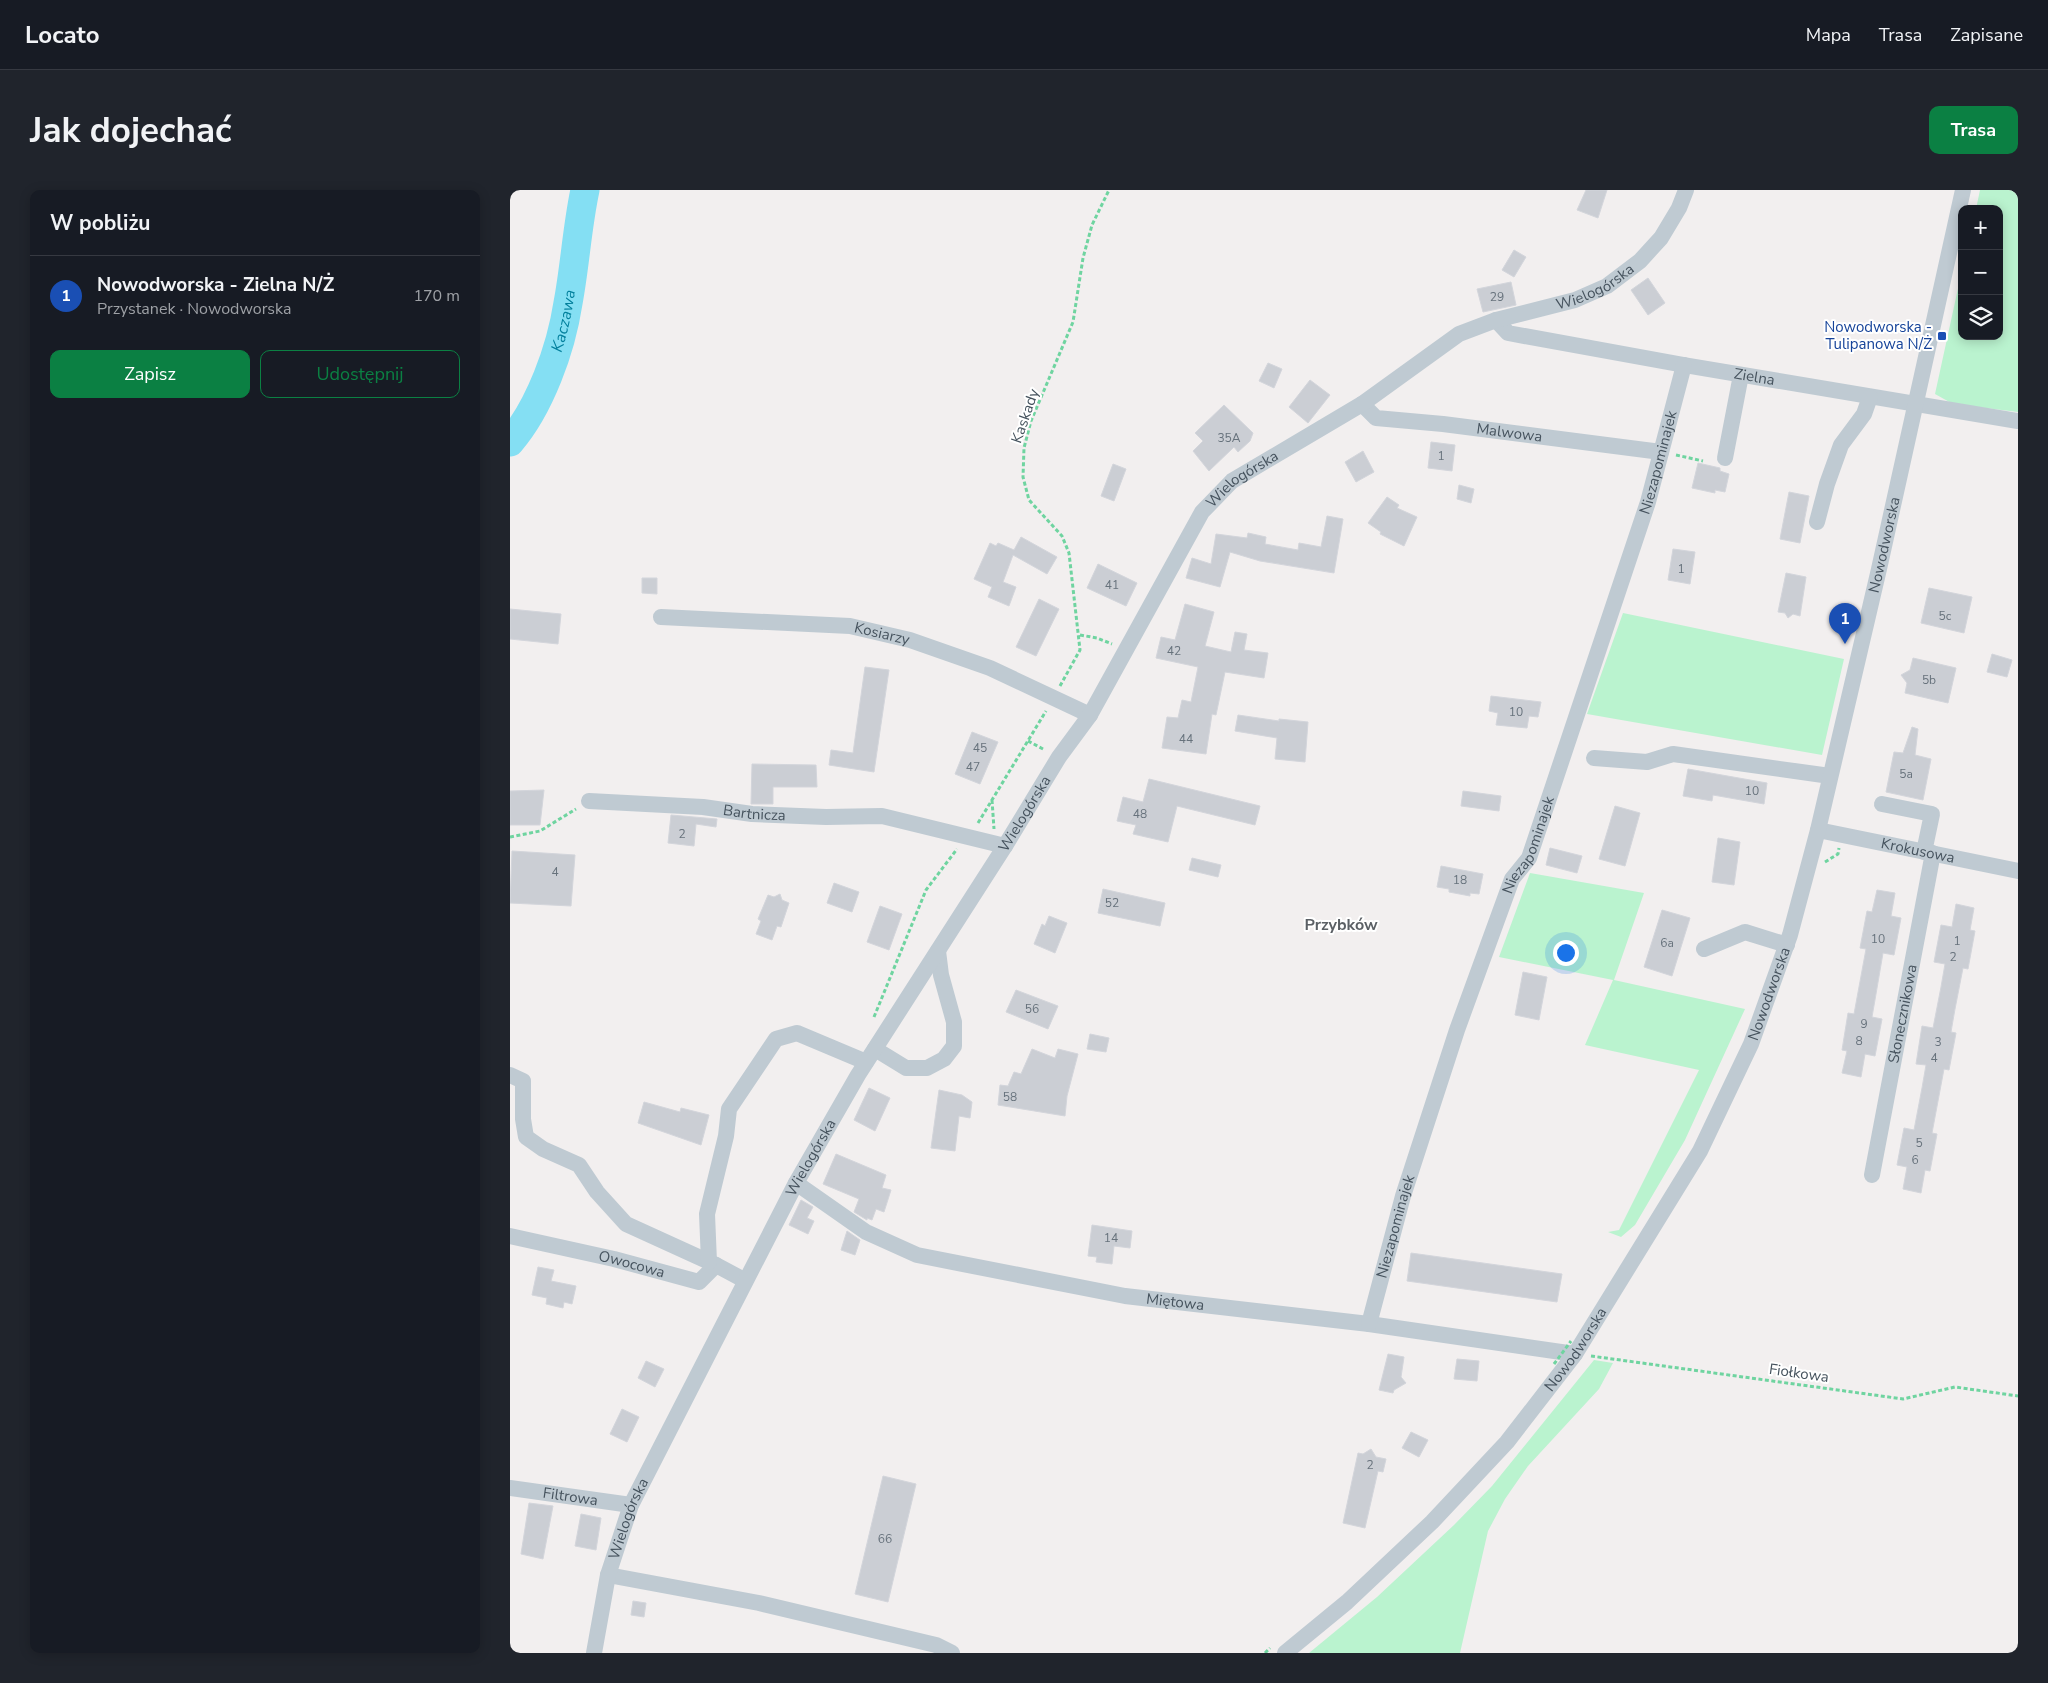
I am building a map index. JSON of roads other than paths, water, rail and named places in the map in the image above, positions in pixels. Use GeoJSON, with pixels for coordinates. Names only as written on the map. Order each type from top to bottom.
{"type":"FeatureCollection","features":[{"type":"Feature","properties":{"kind":"street","name":"Wielogórska"},"geometry":{"type":"LineString","coordinates":[[594,1653],[608,1575],[631,1505],[744,1280],[796,1183],[870,1055],[938,951],[1000,844],[1090,715],[1202,512],[1232,481],[1362,404],[1459,334],[1496,320],[1575,300],[1607,286],[1640,260],[1661,238],[1679,208],[1686,190]]}},
{"type":"Feature","properties":{"kind":"street","name":"Nowodworska"},"geometry":{"type":"LineString","coordinates":[[1285,1653],[1347,1602],[1432,1522],[1507,1442],[1578,1352],[1700,1151],[1751,1044],[1787,945],[1818,830],[1963,190]]}},
{"type":"Feature","properties":{"kind":"street","name":"Zielna"},"geometry":{"type":"LineString","coordinates":[[1496,320],[1508,333],[1740,375],[2018,421]]}},
{"type":"Feature","properties":{"kind":"street","name":"Niezapominajek"},"geometry":{"type":"LineString","coordinates":[[1369,1324],[1403,1196],[1457,1030],[1512,879],[1529,858],[1648,502],[1684,365]]}},
{"type":"Feature","properties":{"kind":"street"},"geometry":{"type":"LineString","coordinates":[[1725,458],[1740,375]]}},
{"type":"Feature","properties":{"kind":"street"},"geometry":{"type":"LineString","coordinates":[[1817,522],[1827,484],[1841,445],[1864,414],[1870,397]]}},
{"type":"Feature","properties":{"kind":"street","name":"Malwowa"},"geometry":{"type":"LineString","coordinates":[[1362,404],[1376,418],[1443,424],[1660,452]]}},
{"type":"Feature","properties":{"kind":"street","name":"Kosiarzy"},"geometry":{"type":"LineString","coordinates":[[661,617],[850,626],[910,640],[981,665],[1090,715]]}},
{"type":"Feature","properties":{"kind":"street"},"geometry":{"type":"LineString","coordinates":[[1594,758],[1648,762],[1673,754],[1830,776]]}},
{"type":"Feature","properties":{"kind":"street","name":"Bartnicza"},"geometry":{"type":"LineString","coordinates":[[589,801],[703,807],[752,814],[826,817],[882,816],[1000,844]]}},
{"type":"Feature","properties":{"kind":"street","name":"Słonecznikowa"},"geometry":{"type":"LineString","coordinates":[[1872,1175],[1929,853],[1932,814],[1882,804]]}},
{"type":"Feature","properties":{"kind":"street","name":"Krokusowa"},"geometry":{"type":"LineString","coordinates":[[1818,830],[2018,871]]}},
{"type":"Feature","properties":{"kind":"street"},"geometry":{"type":"LineString","coordinates":[[1704,950],[1745,932],[1787,945]]}},
{"type":"Feature","properties":{"kind":"street"},"geometry":{"type":"LineString","coordinates":[[713,1264],[707,1214],[726,1136],[729,1109],[776,1039],[797,1033],[906,1068],[927,1068],[944,1059],[954,1046],[954,1022],[941,975],[938,951]]}},
{"type":"Feature","properties":{"kind":"street"},"geometry":{"type":"LineString","coordinates":[[510,1075],[523,1081],[522,1119],[526,1137],[543,1149],[579,1165],[597,1192],[626,1224],[744,1280]]}},
{"type":"Feature","properties":{"kind":"street","name":"Miętowa"},"geometry":{"type":"LineString","coordinates":[[796,1183],[866,1232],[917,1255],[1125,1296],[1369,1324],[1578,1352]]}},
{"type":"Feature","properties":{"kind":"street","name":"Owocowa"},"geometry":{"type":"LineString","coordinates":[[510,1236],[614,1259],[699,1282],[713,1264]]}},
{"type":"Feature","properties":{"kind":"street","name":"Filtrowa"},"geometry":{"type":"LineString","coordinates":[[510,1488],[631,1505]]}},
{"type":"Feature","properties":{"kind":"street"},"geometry":{"type":"LineString","coordinates":[[608,1575],[759,1603],[936,1646],[952,1653]]}},
{"type":"Feature","properties":{"kind":"waterway","name":"Kaczawa"},"geometry":{"type":"LineString","coordinates":[[510,442],[521,428],[540,395],[560,339],[565,321],[585,190]]}},
{"type":"Feature","properties":{"kind":"place","name":"Nowodworska - Tulipanowa N/Ż"},"geometry":{"type":"Point","coordinates":[1942,336]}},
{"type":"Feature","properties":{"kind":"place","name":"Nowodworska - Zielna N/Ż"},"geometry":{"type":"Point","coordinates":[1845,644]}},
{"type":"Feature","properties":{"kind":"district","name":"Przybków"},"geometry":{"type":"Point","coordinates":[1341,925]}}]}
